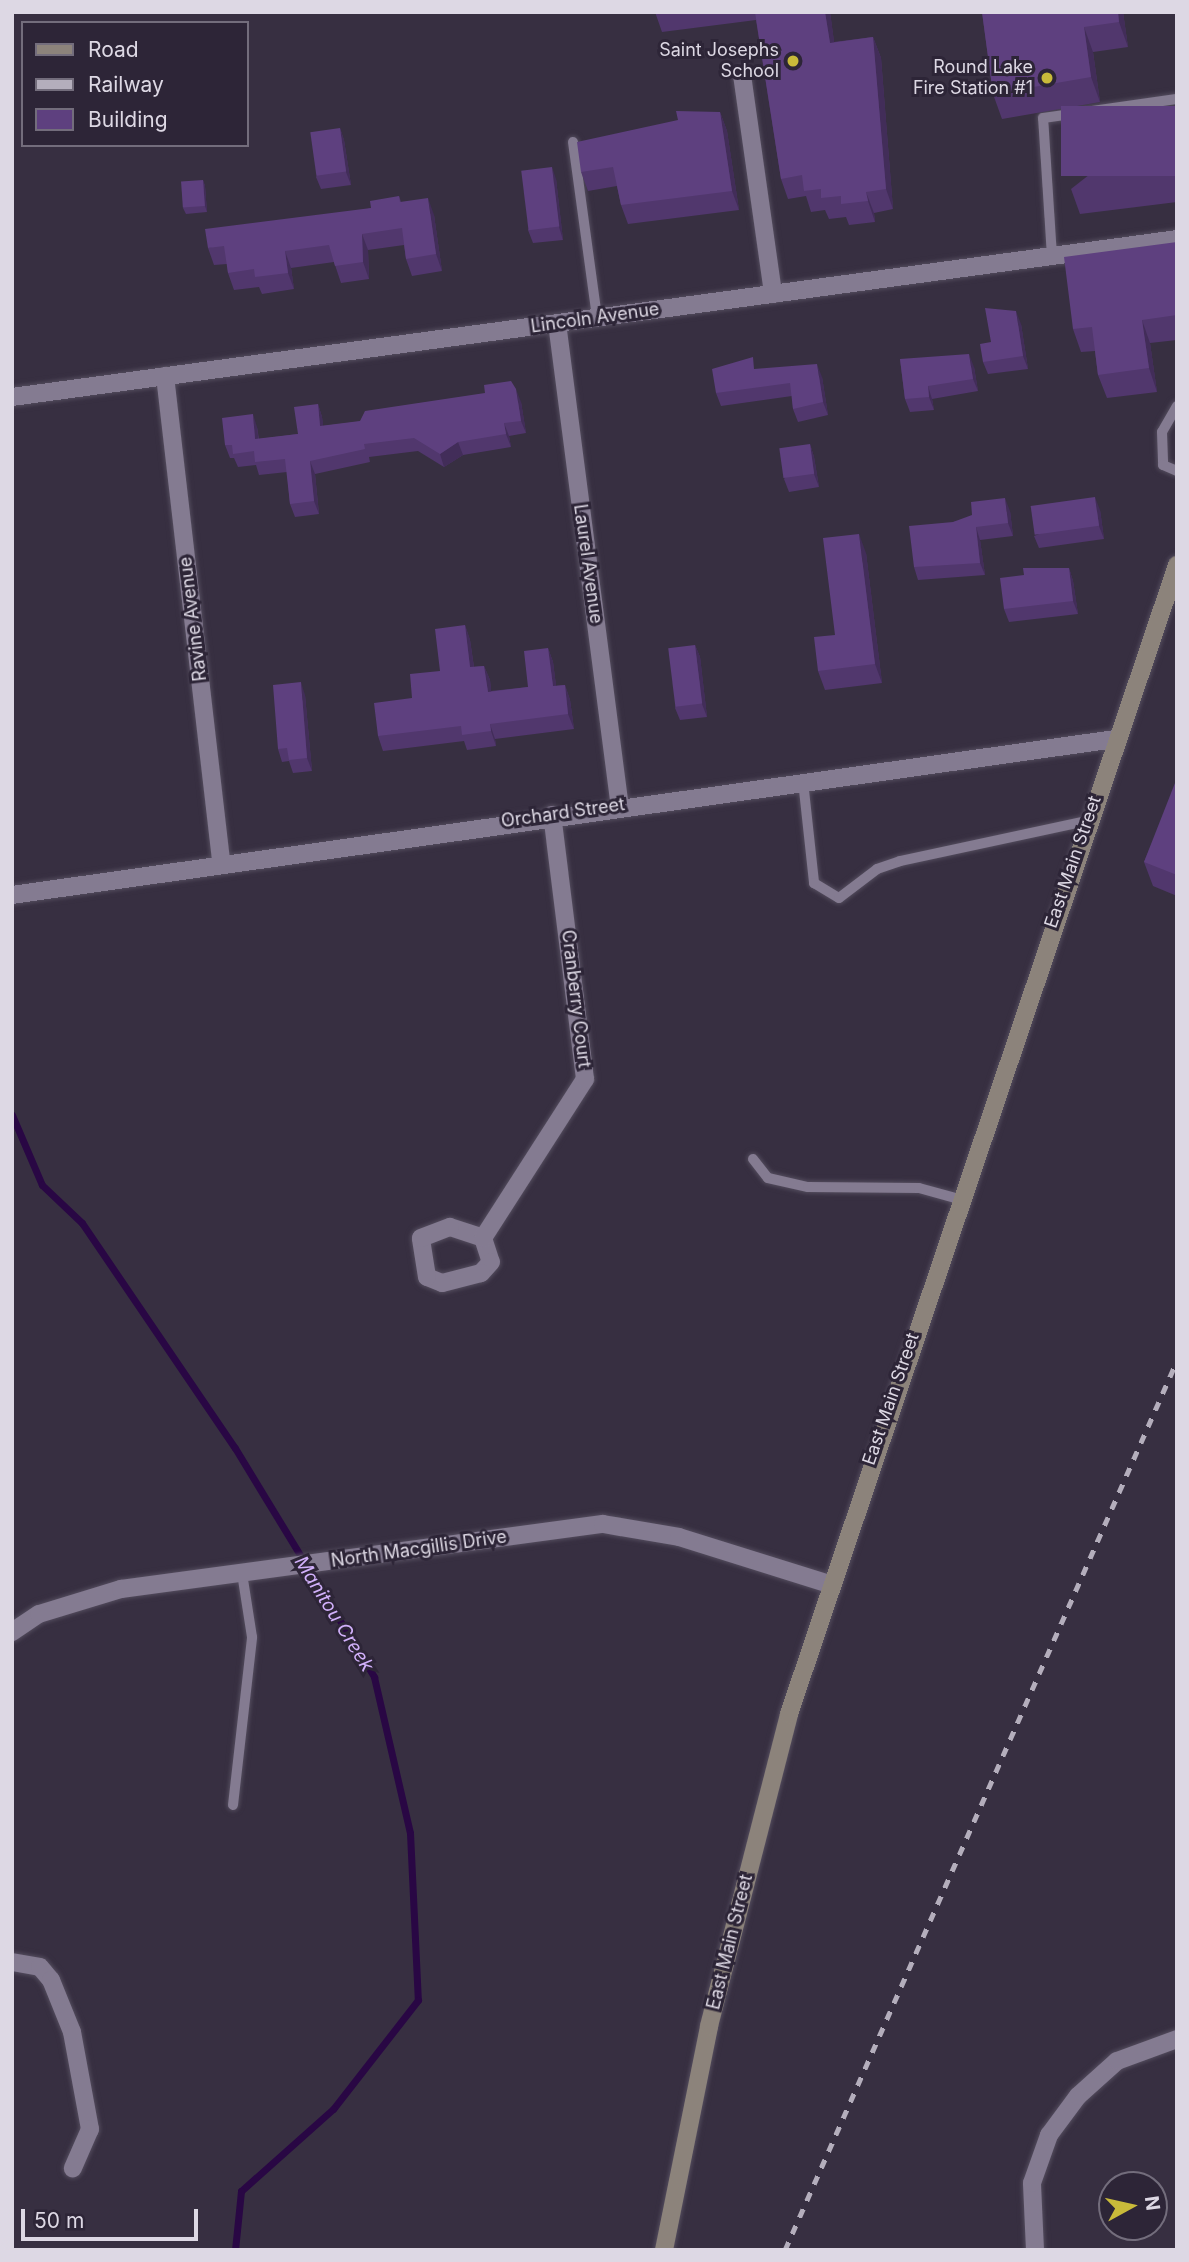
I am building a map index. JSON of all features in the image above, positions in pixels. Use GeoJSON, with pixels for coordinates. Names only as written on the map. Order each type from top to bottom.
{"type":"FeatureCollection","features":[{"type":"Feature","properties":{"kind":"main road","name":"East Main Street"},"geometry":{"type":"LineString","coordinates":[[664,2250],[712,2012],[829,1584],[1115,739],[1177,565]]}},
{"type":"Feature","properties":{"kind":"street"},"geometry":{"type":"LineString","coordinates":[[742,75],[773,294]]}},
{"type":"Feature","properties":{"kind":"street","name":"Lincoln Avenue"},"geometry":{"type":"LineString","coordinates":[[12,397],[1177,239]]}},
{"type":"Feature","properties":{"kind":"street","name":"Laurel Avenue"},"geometry":{"type":"LineString","coordinates":[[557,323],[620,805]]}},
{"type":"Feature","properties":{"kind":"street","name":"Ravine Avenue"},"geometry":{"type":"LineString","coordinates":[[165,376],[221,862]]}},
{"type":"Feature","properties":{"kind":"street","name":"Orchard Street"},"geometry":{"type":"LineString","coordinates":[[12,895],[620,805],[1115,739]]}},
{"type":"Feature","properties":{"kind":"street","name":"Cranberry Court"},"geometry":{"type":"LineString","coordinates":[[484,1238],[585,1079],[552,815]]}},
{"type":"Feature","properties":{"kind":"street","name":"North Macgillis Drive"},"geometry":{"type":"LineString","coordinates":[[12,1632],[38,1614],[121,1589],[603,1524],[679,1537],[829,1584]]}},
{"type":"Feature","properties":{"kind":"street"},"geometry":{"type":"LineString","coordinates":[[12,1962],[40,1967],[51,1980],[72,2032],[90,2129],[73,2168]]}},
{"type":"Feature","properties":{"kind":"street"},"geometry":{"type":"LineString","coordinates":[[1035,2250],[1032,2183],[1049,2135],[1078,2096],[1117,2061],[1177,2039]]}},
{"type":"Feature","properties":{"kind":"lane"},"geometry":{"type":"LineString","coordinates":[[1052,256],[1043,118],[1177,99]]}},
{"type":"Feature","properties":{"kind":"lane"},"geometry":{"type":"LineString","coordinates":[[573,142],[597,318]]}},
{"type":"Feature","properties":{"kind":"lane"},"geometry":{"type":"LineString","coordinates":[[1177,406],[1162,432],[1163,465],[1177,471]]}},
{"type":"Feature","properties":{"kind":"lane"},"geometry":{"type":"LineString","coordinates":[[803,781],[814,883],[839,898],[877,869],[900,861],[1087,821]]}},
{"type":"Feature","properties":{"kind":"lane"},"geometry":{"type":"LineString","coordinates":[[753,1159],[768,1178],[808,1187],[919,1188],[959,1199]]}},
{"type":"Feature","properties":{"kind":"lane"},"geometry":{"type":"LineString","coordinates":[[233,1805],[252,1637],[242,1573]]}},
{"type":"Feature","properties":{"kind":"building","name":"Saint Josephs School"},"geometry":{"type":"Polygon","coordinates":[[[755,12],[825,12],[830,43],[873,37],[886,189],[866,192],[868,201],[841,204],[841,196],[821,198],[821,189],[804,191],[802,175],[781,179],[755,12]]]}},
{"type":"Feature","properties":{"kind":"building","name":"Round Lake Fire Station #1"},"geometry":{"type":"Polygon","coordinates":[[[982,12],[1118,12],[1119,22],[1084,27],[1091,77],[993,94],[982,12]]]}},
{"type":"Feature","properties":{"kind":"building"},"geometry":{"type":"Polygon","coordinates":[[[1061,106],[1177,106],[1177,176],[1061,176],[1061,106]]]}},
{"type":"Feature","properties":{"kind":"building"},"geometry":{"type":"Polygon","coordinates":[[[676,111],[720,112],[732,191],[621,205],[613,167],[581,172],[577,142],[678,120],[676,111]]]}},
{"type":"Feature","properties":{"kind":"building"},"geometry":{"type":"Polygon","coordinates":[[[340,128],[346,172],[316,176],[310,132],[340,128]]]}},
{"type":"Feature","properties":{"kind":"building"},"geometry":{"type":"Polygon","coordinates":[[[552,167],[559,227],[529,230],[521,171],[552,167]]]}},
{"type":"Feature","properties":{"kind":"building"},"geometry":{"type":"Polygon","coordinates":[[[203,180],[205,206],[183,207],[181,182],[203,180]]]}},
{"type":"Feature","properties":{"kind":"building"},"geometry":{"type":"Polygon","coordinates":[[[399,196],[400,202],[428,198],[436,254],[406,259],[402,228],[362,234],[363,262],[335,266],[329,245],[285,251],[288,273],[255,277],[254,269],[228,273],[224,246],[208,248],[205,229],[371,208],[370,201],[399,196]]]}},
{"type":"Feature","properties":{"kind":"building"},"geometry":{"type":"Polygon","coordinates":[[[1177,242],[1177,315],[1142,320],[1149,368],[1098,375],[1092,327],[1073,329],[1064,257],[1177,242]]]}},
{"type":"Feature","properties":{"kind":"building"},"geometry":{"type":"Polygon","coordinates":[[[985,308],[1016,311],[1023,356],[983,362],[980,344],[991,342],[985,308]]]}},
{"type":"Feature","properties":{"kind":"building"},"geometry":{"type":"Polygon","coordinates":[[[969,354],[973,379],[928,386],[929,397],[905,399],[900,359],[969,354]]]}},
{"type":"Feature","properties":{"kind":"building"},"geometry":{"type":"Polygon","coordinates":[[[753,357],[754,369],[817,364],[823,402],[793,409],[790,383],[716,393],[712,369],[753,357]]]}},
{"type":"Feature","properties":{"kind":"building"},"geometry":{"type":"Polygon","coordinates":[[[511,381],[516,389],[521,421],[504,423],[506,434],[458,442],[440,454],[414,438],[364,444],[365,449],[310,461],[314,501],[290,504],[285,459],[255,462],[254,451],[233,454],[232,445],[225,445],[222,418],[253,414],[255,439],[298,434],[294,407],[318,404],[320,426],[360,421],[365,411],[485,393],[484,385],[511,381]]]}},
{"type":"Feature","properties":{"kind":"building"},"geometry":{"type":"Polygon","coordinates":[[[810,444],[814,474],[783,478],[779,448],[810,444]]]}},
{"type":"Feature","properties":{"kind":"building"},"geometry":{"type":"Polygon","coordinates":[[[1095,497],[1099,526],[1035,535],[1031,506],[1095,497]]]}},
{"type":"Feature","properties":{"kind":"building"},"geometry":{"type":"Polygon","coordinates":[[[1005,498],[1008,523],[976,527],[980,563],[914,567],[909,526],[953,522],[972,515],[971,502],[1005,498]]]}},
{"type":"Feature","properties":{"kind":"building"},"geometry":{"type":"Polygon","coordinates":[[[859,534],[875,664],[818,671],[814,637],[835,635],[823,538],[859,534]]]}},
{"type":"Feature","properties":{"kind":"building"},"geometry":{"type":"Polygon","coordinates":[[[1023,568],[1069,568],[1073,601],[1004,609],[1000,578],[1024,575],[1023,568]]]}},
{"type":"Feature","properties":{"kind":"building"},"geometry":{"type":"Polygon","coordinates":[[[465,625],[470,667],[484,666],[488,692],[528,687],[524,651],[548,648],[553,686],[565,685],[568,714],[490,724],[491,731],[462,735],[461,726],[378,736],[374,703],[412,698],[410,674],[440,671],[435,629],[465,625]]]}},
{"type":"Feature","properties":{"kind":"building"},"geometry":{"type":"Polygon","coordinates":[[[695,645],[702,704],[675,707],[668,648],[695,645]]]}},
{"type":"Feature","properties":{"kind":"building"},"geometry":{"type":"Polygon","coordinates":[[[301,682],[307,758],[289,760],[287,748],[278,749],[273,685],[301,682]]]}},
{"type":"Feature","properties":{"kind":"building"},"geometry":{"type":"Polygon","coordinates":[[[1175,783],[1177,784],[1177,875],[1144,862],[1175,783]]]}},
{"type":"Feature","properties":{"kind":"waterway","name":"Manitou Creek"},"geometry":{"type":"LineString","coordinates":[[12,1115],[42,1185],[82,1223],[235,1448],[374,1677],[410,1833],[418,2000],[333,2109],[241,2191],[235,2250]]}},
{"type":"Feature","properties":{"kind":"railway"},"geometry":{"type":"LineString","coordinates":[[785,2250],[1177,1361]]}},
{"type":"Feature","properties":{"kind":"place","name":"Saint Josephs School"},"geometry":{"type":"Point","coordinates":[793,61]}},
{"type":"Feature","properties":{"kind":"place","name":"Round Lake Fire Station #1"},"geometry":{"type":"Point","coordinates":[1047,78]}}]}
